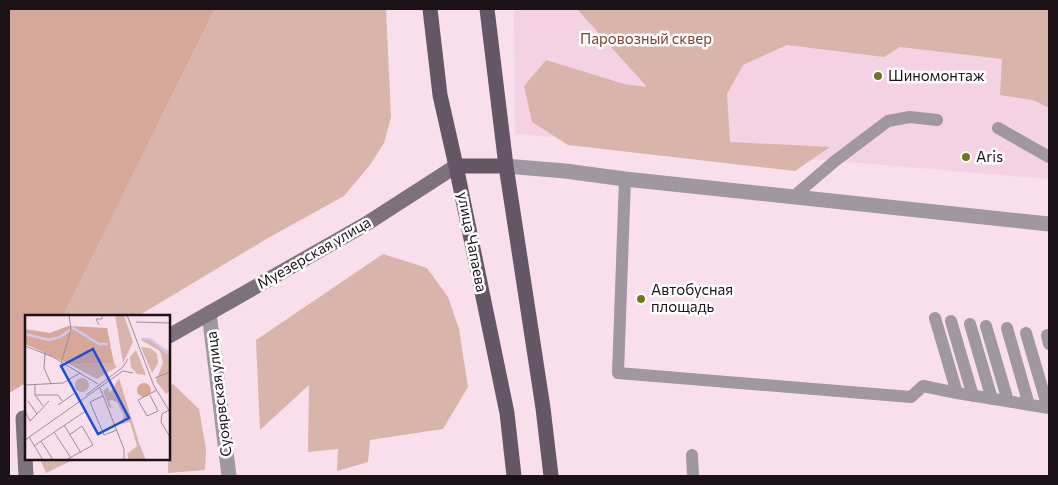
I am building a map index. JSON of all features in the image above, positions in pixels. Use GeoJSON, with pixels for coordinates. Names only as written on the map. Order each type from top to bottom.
{"type":"FeatureCollection","features":[{"type":"Feature","properties":{"kind":"main road","name":"улица Чапаева"},"geometry":{"type":"LineString","coordinates":[[430,9],[440,95],[506,413],[514,476]]}},
{"type":"Feature","properties":{"kind":"main road"},"geometry":{"type":"LineString","coordinates":[[487,9],[506,166],[543,408],[551,476]]}},
{"type":"Feature","properties":{"kind":"main road"},"geometry":{"type":"LineString","coordinates":[[456,166],[506,166]]}},
{"type":"Feature","properties":{"kind":"main road","name":"Муезерская улица"},"geometry":{"type":"LineString","coordinates":[[170,335],[366,224],[456,166]]}},
{"type":"Feature","properties":{"kind":"main road"},"geometry":{"type":"LineString","coordinates":[[9,425],[24,417],[25,446]]}},
{"type":"Feature","properties":{"kind":"main road"},"geometry":{"type":"LineString","coordinates":[[25,460],[26,476]]}},
{"type":"Feature","properties":{"kind":"street"},"geometry":{"type":"LineString","coordinates":[[506,166],[1049,224]]}},
{"type":"Feature","properties":{"kind":"street","name":"Суоярвская улица"},"geometry":{"type":"LineString","coordinates":[[209,313],[229,476]]}},
{"type":"Feature","properties":{"kind":"lane"},"geometry":{"type":"LineString","coordinates":[[793,197],[835,161],[888,121],[910,117],[937,120]]}},
{"type":"Feature","properties":{"kind":"lane"},"geometry":{"type":"LineString","coordinates":[[998,128],[1049,157]]}},
{"type":"Feature","properties":{"kind":"lane"},"geometry":{"type":"LineString","coordinates":[[625,179],[618,373],[911,397],[923,386],[1049,408],[1026,333]]}},
{"type":"Feature","properties":{"kind":"lane"},"geometry":{"type":"LineString","coordinates":[[935,318],[957,393]]}},
{"type":"Feature","properties":{"kind":"lane"},"geometry":{"type":"LineString","coordinates":[[951,321],[973,396]]}},
{"type":"Feature","properties":{"kind":"lane"},"geometry":{"type":"LineString","coordinates":[[970,324],[992,399]]}},
{"type":"Feature","properties":{"kind":"lane"},"geometry":{"type":"LineString","coordinates":[[986,326],[1008,401]]}},
{"type":"Feature","properties":{"kind":"lane"},"geometry":{"type":"LineString","coordinates":[[1007,328],[1029,404]]}},
{"type":"Feature","properties":{"kind":"lane"},"geometry":{"type":"LineString","coordinates":[[692,455],[693,476]]}},
{"type":"Feature","properties":{"kind":"shaded area"},"geometry":{"type":"Polygon","coordinates":[[[9,9],[215,9],[63,315],[25,315],[25,384],[9,393],[9,9]]]}},
{"type":"Feature","properties":{"kind":"shaded area"},"geometry":{"type":"Polygon","coordinates":[[[514,9],[1049,9],[1049,179],[515,134],[514,9]]]}},
{"type":"Feature","properties":{"kind":"green space"},"geometry":{"type":"Polygon","coordinates":[[[215,9],[386,9],[391,117],[384,143],[370,165],[344,196],[268,238],[140,315],[63,315],[215,9]]]}},
{"type":"Feature","properties":{"kind":"green space","name":"Паровозный сквер"},"geometry":{"type":"Polygon","coordinates":[[[577,9],[1049,9],[1049,108],[1033,100],[1000,95],[1002,59],[900,47],[884,57],[787,45],[743,65],[727,94],[730,142],[830,147],[795,171],[568,145],[532,122],[524,86],[546,60],[624,84],[647,87],[577,9]]]}},
{"type":"Feature","properties":{"kind":"green space"},"geometry":{"type":"Polygon","coordinates":[[[383,254],[427,268],[448,297],[459,329],[468,387],[443,429],[370,440],[368,462],[337,471],[338,449],[308,452],[309,385],[260,430],[256,340],[383,254]]]}},
{"type":"Feature","properties":{"kind":"green space"},"geometry":{"type":"Polygon","coordinates":[[[173,384],[199,409],[206,449],[205,470],[168,473],[168,460],[170,460],[170,386],[173,384]]]}},
{"type":"Feature","properties":{"kind":"green space"},"geometry":{"type":"Polygon","coordinates":[[[40,460],[73,460],[46,473],[40,460]]]}},
{"type":"Feature","properties":{"kind":"place","name":"Шиномонтаж"},"geometry":{"type":"Point","coordinates":[878,76]}},
{"type":"Feature","properties":{"kind":"place","name":"Aris"},"geometry":{"type":"Point","coordinates":[966,157]}},
{"type":"Feature","properties":{"kind":"place","name":"Автобусная площадь"},"geometry":{"type":"Point","coordinates":[641,299]}}]}
